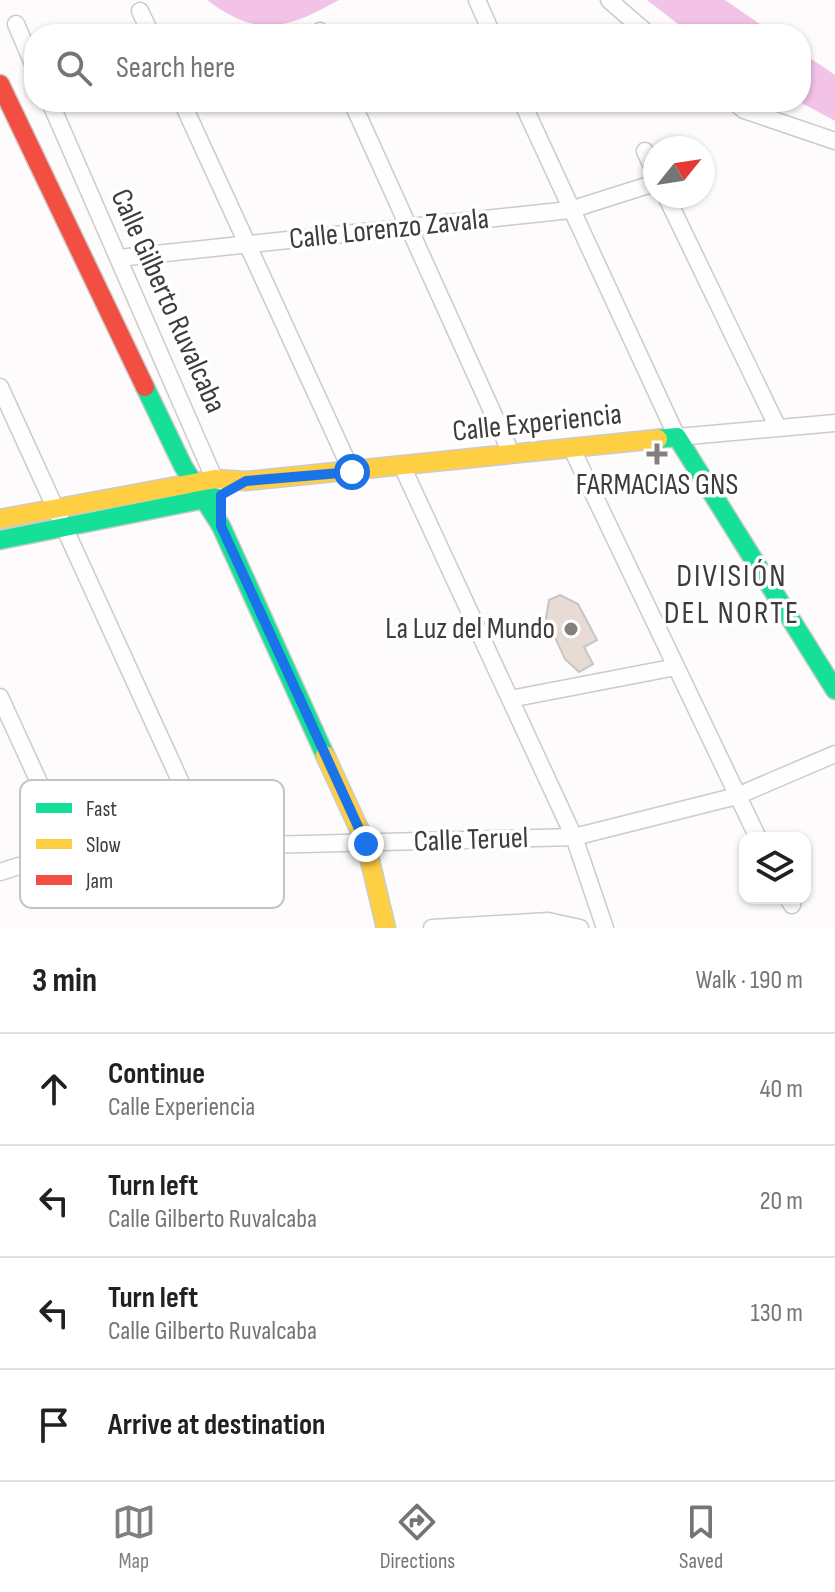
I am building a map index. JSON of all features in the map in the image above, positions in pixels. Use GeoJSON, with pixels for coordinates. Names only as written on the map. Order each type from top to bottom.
{"type":"FeatureCollection","features":[{"type":"Feature","properties":{"kind":"street"},"geometry":{"type":"LineString","coordinates":[[477,0],[488,24]]}},
{"type":"Feature","properties":{"kind":"street"},"geometry":{"type":"LineString","coordinates":[[609,0],[637,24]]}},
{"type":"Feature","properties":{"kind":"street"},"geometry":{"type":"LineString","coordinates":[[140,11],[146,24]]}},
{"type":"Feature","properties":{"kind":"street"},"geometry":{"type":"LineString","coordinates":[[16,24],[24,43]]}},
{"type":"Feature","properties":{"kind":"street"},"geometry":{"type":"LineString","coordinates":[[0,84],[193,483]]}},
{"type":"Feature","properties":{"kind":"street","name":"Calle Gilberto Ruvalcaba"},"geometry":{"type":"LineString","coordinates":[[54,112],[119,258],[213,491],[221,526],[366,844],[386,928]]}},
{"type":"Feature","properties":{"kind":"street"},"geometry":{"type":"LineString","coordinates":[[187,112],[352,472]]}},
{"type":"Feature","properties":{"kind":"street"},"geometry":{"type":"LineString","coordinates":[[357,112],[511,453]]}},
{"type":"Feature","properties":{"kind":"street"},"geometry":{"type":"LineString","coordinates":[[526,112],[677,437],[835,690]]}},
{"type":"Feature","properties":{"kind":"street"},"geometry":{"type":"LineString","coordinates":[[752,112],[835,141]]}},
{"type":"Feature","properties":{"kind":"street","name":"Calle Lorenzo Zavala"},"geometry":{"type":"LineString","coordinates":[[119,258],[570,210],[643,187]]}},
{"type":"Feature","properties":{"kind":"street"},"geometry":{"type":"LineString","coordinates":[[672,208],[778,428]]}},
{"type":"Feature","properties":{"kind":"street"},"geometry":{"type":"LineString","coordinates":[[0,387],[180,780]]}},
{"type":"Feature","properties":{"kind":"street","name":"Calle Experiencia"},"geometry":{"type":"LineString","coordinates":[[0,540],[65,529],[246,481],[835,423]]}},
{"type":"Feature","properties":{"kind":"street"},"geometry":{"type":"LineString","coordinates":[[571,447],[755,832]]}},
{"type":"Feature","properties":{"kind":"street"},"geometry":{"type":"LineString","coordinates":[[402,466],[574,837],[605,928]]}},
{"type":"Feature","properties":{"kind":"street","name":"Calle Experiencia"},"geometry":{"type":"LineString","coordinates":[[0,519],[193,483],[213,491]]}},
{"type":"Feature","properties":{"kind":"street"},"geometry":{"type":"LineString","coordinates":[[510,699],[676,667]]}},
{"type":"Feature","properties":{"kind":"street"},"geometry":{"type":"LineString","coordinates":[[0,697],[38,780]]}},
{"type":"Feature","properties":{"kind":"street","name":"Calle Teruel"},"geometry":{"type":"LineString","coordinates":[[284,844],[574,837],[737,796],[835,754]]}},
{"type":"Feature","properties":{"kind":"street","name":"Calle Teruel"},"geometry":{"type":"LineString","coordinates":[[0,872],[20,866]]}},
{"type":"Feature","properties":{"kind":"street"},"geometry":{"type":"LineString","coordinates":[[432,928],[548,921],[580,928]]}},
{"type":"Feature","properties":{"kind":"shaded area"},"geometry":{"type":"Polygon","coordinates":[[[207,0],[339,0],[283,24],[254,24],[225,12],[207,0]]]}},
{"type":"Feature","properties":{"kind":"shaded area"},"geometry":{"type":"Polygon","coordinates":[[[647,0],[725,0],[760,24],[678,24],[647,0]]]}},
{"type":"Feature","properties":{"kind":"shaded area"},"geometry":{"type":"Polygon","coordinates":[[[811,59],[835,75],[835,121],[811,108],[811,59]]]}},
{"type":"Feature","properties":{"kind":"building","name":"La Luz del Mundo"},"geometry":{"type":"Polygon","coordinates":[[[560,595],[578,604],[597,640],[584,647],[593,664],[579,672],[565,659],[546,618],[549,600],[560,595]]]}},
{"type":"Feature","properties":{"kind":"traffic: fast"},"geometry":{"type":"LineString","coordinates":[[145,387],[183,466],[221,526],[325,755]]}},
{"type":"Feature","properties":{"kind":"traffic: fast"},"geometry":{"type":"LineString","coordinates":[[658,439],[677,437],[835,690]]}},
{"type":"Feature","properties":{"kind":"traffic: fast"},"geometry":{"type":"LineString","coordinates":[[0,540],[215,497]]}},
{"type":"Feature","properties":{"kind":"traffic: slow"},"geometry":{"type":"LineString","coordinates":[[0,519],[215,479],[246,481],[658,439]]}},
{"type":"Feature","properties":{"kind":"traffic: slow"},"geometry":{"type":"LineString","coordinates":[[325,755],[366,844],[386,928]]}},
{"type":"Feature","properties":{"kind":"traffic: jam"},"geometry":{"type":"LineString","coordinates":[[0,84],[145,387]]}},
{"type":"Feature","properties":{"kind":"place","name":"FARMACIAS GNS"},"geometry":{"type":"Point","coordinates":[657,454]}},
{"type":"Feature","properties":{"kind":"place","name":"La Luz del Mundo"},"geometry":{"type":"Point","coordinates":[571,629]}},
{"type":"Feature","properties":{"kind":"district","name":"DIVISIÓN DEL NORTE"},"geometry":{"type":"Point","coordinates":[732,594]}},
{"type":"Feature","properties":{"kind":"route"},"geometry":{"type":"LineString","coordinates":[[352,472],[246,481],[221,495],[221,526],[366,844]]}}]}
